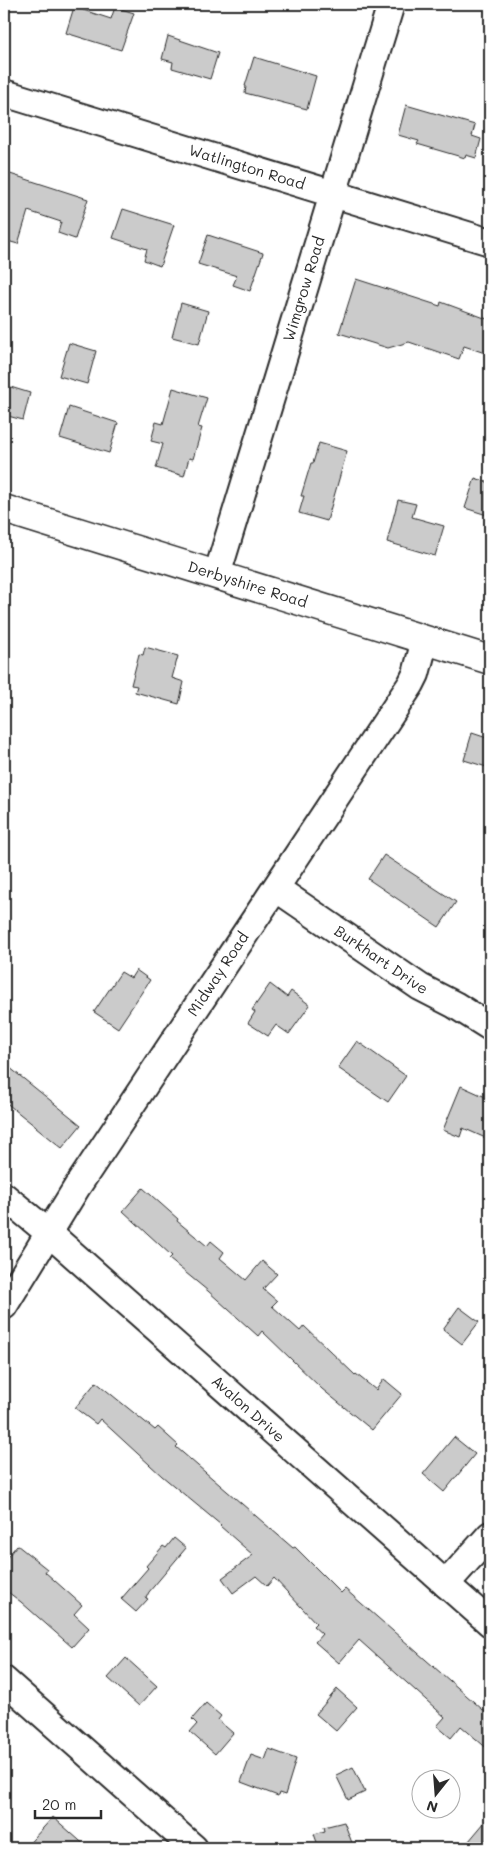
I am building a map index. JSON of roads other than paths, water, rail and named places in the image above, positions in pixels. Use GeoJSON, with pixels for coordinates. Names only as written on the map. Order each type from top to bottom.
{"type":"FeatureCollection","features":[{"type":"Feature","properties":{"kind":"street","name":"Wimgrow Road"},"geometry":{"type":"LineString","coordinates":[[217,575],[391,4]]}},
{"type":"Feature","properties":{"kind":"street","name":"Watlington Road"},"geometry":{"type":"LineString","coordinates":[[4,93],[490,242]]}},
{"type":"Feature","properties":{"kind":"street","name":"Derbyshire Road"},"geometry":{"type":"LineString","coordinates":[[4,510],[490,660]]}},
{"type":"Feature","properties":{"kind":"street","name":"Midway Road"},"geometry":{"type":"LineString","coordinates":[[4,1306],[50,1234],[77,1187],[411,684],[416,674],[425,640]]}},
{"type":"Feature","properties":{"kind":"street","name":"Burkhart Drive"},"geometry":{"type":"LineString","coordinates":[[276,889],[420,987],[490,1027]]}},
{"type":"Feature","properties":{"kind":"street","name":"Avalon Drive"},"geometry":{"type":"LineString","coordinates":[[4,1196],[50,1234],[490,1623]]}},
{"type":"Feature","properties":{"kind":"street"},"geometry":{"type":"LineString","coordinates":[[446,1584],[490,1535]]}},
{"type":"Feature","properties":{"kind":"street"},"geometry":{"type":"LineString","coordinates":[[4,1680],[194,1848]]}}]}
